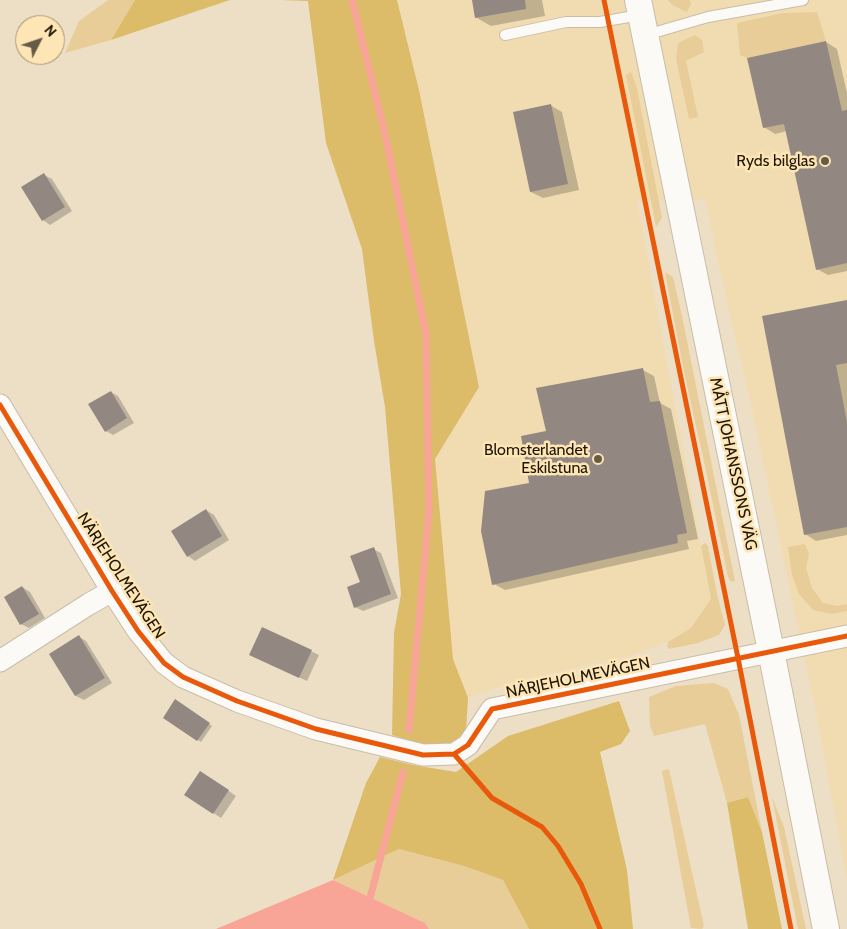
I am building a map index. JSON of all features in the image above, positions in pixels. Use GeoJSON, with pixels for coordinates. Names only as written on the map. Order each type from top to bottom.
{"type":"FeatureCollection","features":[{"type":"Feature","properties":{"kind":"street","name":"MÅTT JOHANSSONS VÄG"},"geometry":{"type":"LineString","coordinates":[[641,17],[826,929]]}},
{"type":"Feature","properties":{"kind":"street","name":"NÄRJEHOLMEVÄGEN"},"geometry":{"type":"LineString","coordinates":[[0,405],[138,632],[164,663],[183,677],[237,701],[316,729],[423,755],[454,754],[468,744],[492,708],[847,636]]}},
{"type":"Feature","properties":{"kind":"street","name":"NÄRJEHOLMEVÄGEN"},"geometry":{"type":"LineString","coordinates":[[0,661],[112,591]]}},
{"type":"Feature","properties":{"kind":"lane"},"geometry":{"type":"LineString","coordinates":[[505,34],[566,22],[600,22],[641,17],[708,17],[803,0]]}},
{"type":"Feature","properties":{"kind":"shaded area"},"geometry":{"type":"Polygon","coordinates":[[[108,0],[135,0],[111,40],[65,53],[79,21],[108,0]]]}},
{"type":"Feature","properties":{"kind":"shaded area"},"geometry":{"type":"Polygon","coordinates":[[[135,0],[230,0],[111,40],[135,0]]]}},
{"type":"Feature","properties":{"kind":"shaded area"},"geometry":{"type":"Polygon","coordinates":[[[280,0],[397,0],[419,90],[479,387],[435,459],[453,659],[468,698],[466,731],[450,746],[430,747],[392,735],[394,633],[401,594],[385,407],[362,249],[326,143],[308,1],[280,0]]]}},
{"type":"Feature","properties":{"kind":"shaded area"},"geometry":{"type":"Polygon","coordinates":[[[397,0],[847,0],[847,881],[816,713],[748,391],[705,200],[637,201],[711,599],[691,628],[668,642],[633,655],[517,681],[468,698],[453,659],[435,459],[479,386],[419,90],[397,0]]]}},
{"type":"Feature","properties":{"kind":"shaded area"},"geometry":{"type":"Polygon","coordinates":[[[668,0],[690,0],[691,4],[687,12],[672,5],[668,0]]]}},
{"type":"Feature","properties":{"kind":"shaded area"},"geometry":{"type":"Polygon","coordinates":[[[817,12],[826,41],[747,58],[740,55],[737,23],[783,13],[817,12]]]}},
{"type":"Feature","properties":{"kind":"shaded area"},"geometry":{"type":"Polygon","coordinates":[[[695,35],[702,40],[704,52],[686,61],[698,117],[689,119],[676,59],[678,43],[695,35]]]}},
{"type":"Feature","properties":{"kind":"shaded area"},"geometry":{"type":"Polygon","coordinates":[[[631,72],[637,88],[662,218],[656,227],[626,75],[631,72]]]}},
{"type":"Feature","properties":{"kind":"shaded area"},"geometry":{"type":"Polygon","coordinates":[[[665,272],[673,277],[682,316],[735,581],[731,582],[728,577],[684,372],[665,272]]]}},
{"type":"Feature","properties":{"kind":"shaded area"},"geometry":{"type":"Polygon","coordinates":[[[705,543],[708,546],[725,625],[719,635],[698,643],[669,649],[667,646],[668,642],[691,628],[711,599],[701,546],[705,543]]]}},
{"type":"Feature","properties":{"kind":"shaded area"},"geometry":{"type":"Polygon","coordinates":[[[805,544],[809,554],[806,568],[812,588],[823,603],[837,606],[847,604],[847,611],[831,614],[813,610],[799,594],[792,575],[788,547],[805,544]]]}},
{"type":"Feature","properties":{"kind":"shaded area"},"geometry":{"type":"Polygon","coordinates":[[[714,683],[728,689],[739,715],[762,832],[748,797],[727,803],[705,724],[654,736],[650,725],[649,697],[676,686],[714,683]]]}},
{"type":"Feature","properties":{"kind":"shaded area"},"geometry":{"type":"Polygon","coordinates":[[[619,701],[630,731],[621,744],[600,752],[627,870],[633,929],[529,929],[503,880],[464,866],[399,849],[333,880],[366,783],[380,757],[456,772],[508,736],[619,701]]]}},
{"type":"Feature","properties":{"kind":"shaded area"},"geometry":{"type":"Polygon","coordinates":[[[669,769],[704,926],[702,929],[691,928],[662,771],[669,769]]]}},
{"type":"Feature","properties":{"kind":"shaded area"},"geometry":{"type":"Polygon","coordinates":[[[748,797],[762,832],[782,929],[748,929],[727,803],[748,797]]]}},
{"type":"Feature","properties":{"kind":"shaded area"},"geometry":{"type":"Polygon","coordinates":[[[772,797],[784,827],[806,929],[798,929],[772,797]]]}},
{"type":"Feature","properties":{"kind":"shaded area"},"geometry":{"type":"Polygon","coordinates":[[[399,849],[464,866],[503,880],[529,929],[429,929],[425,923],[333,880],[399,849]]]}},
{"type":"Feature","properties":{"kind":"shaded area"},"geometry":{"type":"Polygon","coordinates":[[[333,880],[425,923],[429,929],[216,929],[333,880]]]}},
{"type":"Feature","properties":{"kind":"building"},"geometry":{"type":"Polygon","coordinates":[[[472,0],[525,0],[526,9],[475,18],[472,0]]]}},
{"type":"Feature","properties":{"kind":"building"},"geometry":{"type":"Polygon","coordinates":[[[826,41],[842,111],[847,110],[847,263],[816,270],[784,124],[763,128],[747,58],[826,41]]]}},
{"type":"Feature","properties":{"kind":"building"},"geometry":{"type":"Polygon","coordinates":[[[551,104],[568,184],[530,192],[513,112],[551,104]]]}},
{"type":"Feature","properties":{"kind":"building"},"geometry":{"type":"Polygon","coordinates":[[[44,173],[65,207],[42,221],[21,187],[44,173]]]}},
{"type":"Feature","properties":{"kind":"building"},"geometry":{"type":"Polygon","coordinates":[[[847,300],[847,363],[836,365],[847,422],[847,527],[804,535],[762,316],[847,300]]]}},
{"type":"Feature","properties":{"kind":"building","name":"Blomsterlandet Eskilstuna"},"geometry":{"type":"Polygon","coordinates":[[[643,368],[650,402],[660,401],[687,533],[677,535],[678,543],[492,585],[481,531],[485,491],[529,483],[521,436],[546,431],[536,388],[643,368]]]}},
{"type":"Feature","properties":{"kind":"building"},"geometry":{"type":"Polygon","coordinates":[[[111,391],[127,418],[105,432],[88,404],[111,391]]]}},
{"type":"Feature","properties":{"kind":"building"},"geometry":{"type":"Polygon","coordinates":[[[206,509],[222,536],[187,557],[171,531],[206,509]]]}},
{"type":"Feature","properties":{"kind":"building"},"geometry":{"type":"Polygon","coordinates":[[[374,547],[391,594],[354,608],[347,587],[360,582],[350,556],[374,547]]]}},
{"type":"Feature","properties":{"kind":"building"},"geometry":{"type":"Polygon","coordinates":[[[22,586],[39,614],[20,625],[4,597],[22,586]]]}},
{"type":"Feature","properties":{"kind":"building"},"geometry":{"type":"Polygon","coordinates":[[[262,627],[312,650],[299,678],[249,655],[262,627]]]}},
{"type":"Feature","properties":{"kind":"building"},"geometry":{"type":"Polygon","coordinates":[[[79,635],[105,678],[75,696],[49,654],[79,635]]]}},
{"type":"Feature","properties":{"kind":"building"},"geometry":{"type":"Polygon","coordinates":[[[175,699],[210,723],[197,741],[163,718],[175,699]]]}},
{"type":"Feature","properties":{"kind":"building"},"geometry":{"type":"Polygon","coordinates":[[[200,771],[229,790],[213,814],[184,795],[200,771]]]}},
{"type":"Feature","properties":{"kind":"waterway"},"geometry":{"type":"LineString","coordinates":[[352,0],[385,134],[426,334],[429,511],[409,730]]}},
{"type":"Feature","properties":{"kind":"waterway"},"geometry":{"type":"LineString","coordinates":[[372,906],[370,898],[403,772]]}},
{"type":"Feature","properties":{"kind":"cycle path"},"geometry":{"type":"LineString","coordinates":[[604,0],[738,658],[791,929]]}},
{"type":"Feature","properties":{"kind":"cycle path"},"geometry":{"type":"LineString","coordinates":[[0,405],[112,591],[138,631],[164,663],[183,677],[237,701],[316,729],[423,755],[454,754],[468,745],[492,709],[847,636]]}},
{"type":"Feature","properties":{"kind":"cycle path"},"geometry":{"type":"LineString","coordinates":[[454,754],[492,798],[542,827],[558,846],[581,884],[600,929]]}},
{"type":"Feature","properties":{"kind":"place","name":"Ryds bilglas"},"geometry":{"type":"Point","coordinates":[825,161]}},
{"type":"Feature","properties":{"kind":"place","name":"Blomsterlandet Eskilstuna"},"geometry":{"type":"Point","coordinates":[598,459]}}]}
